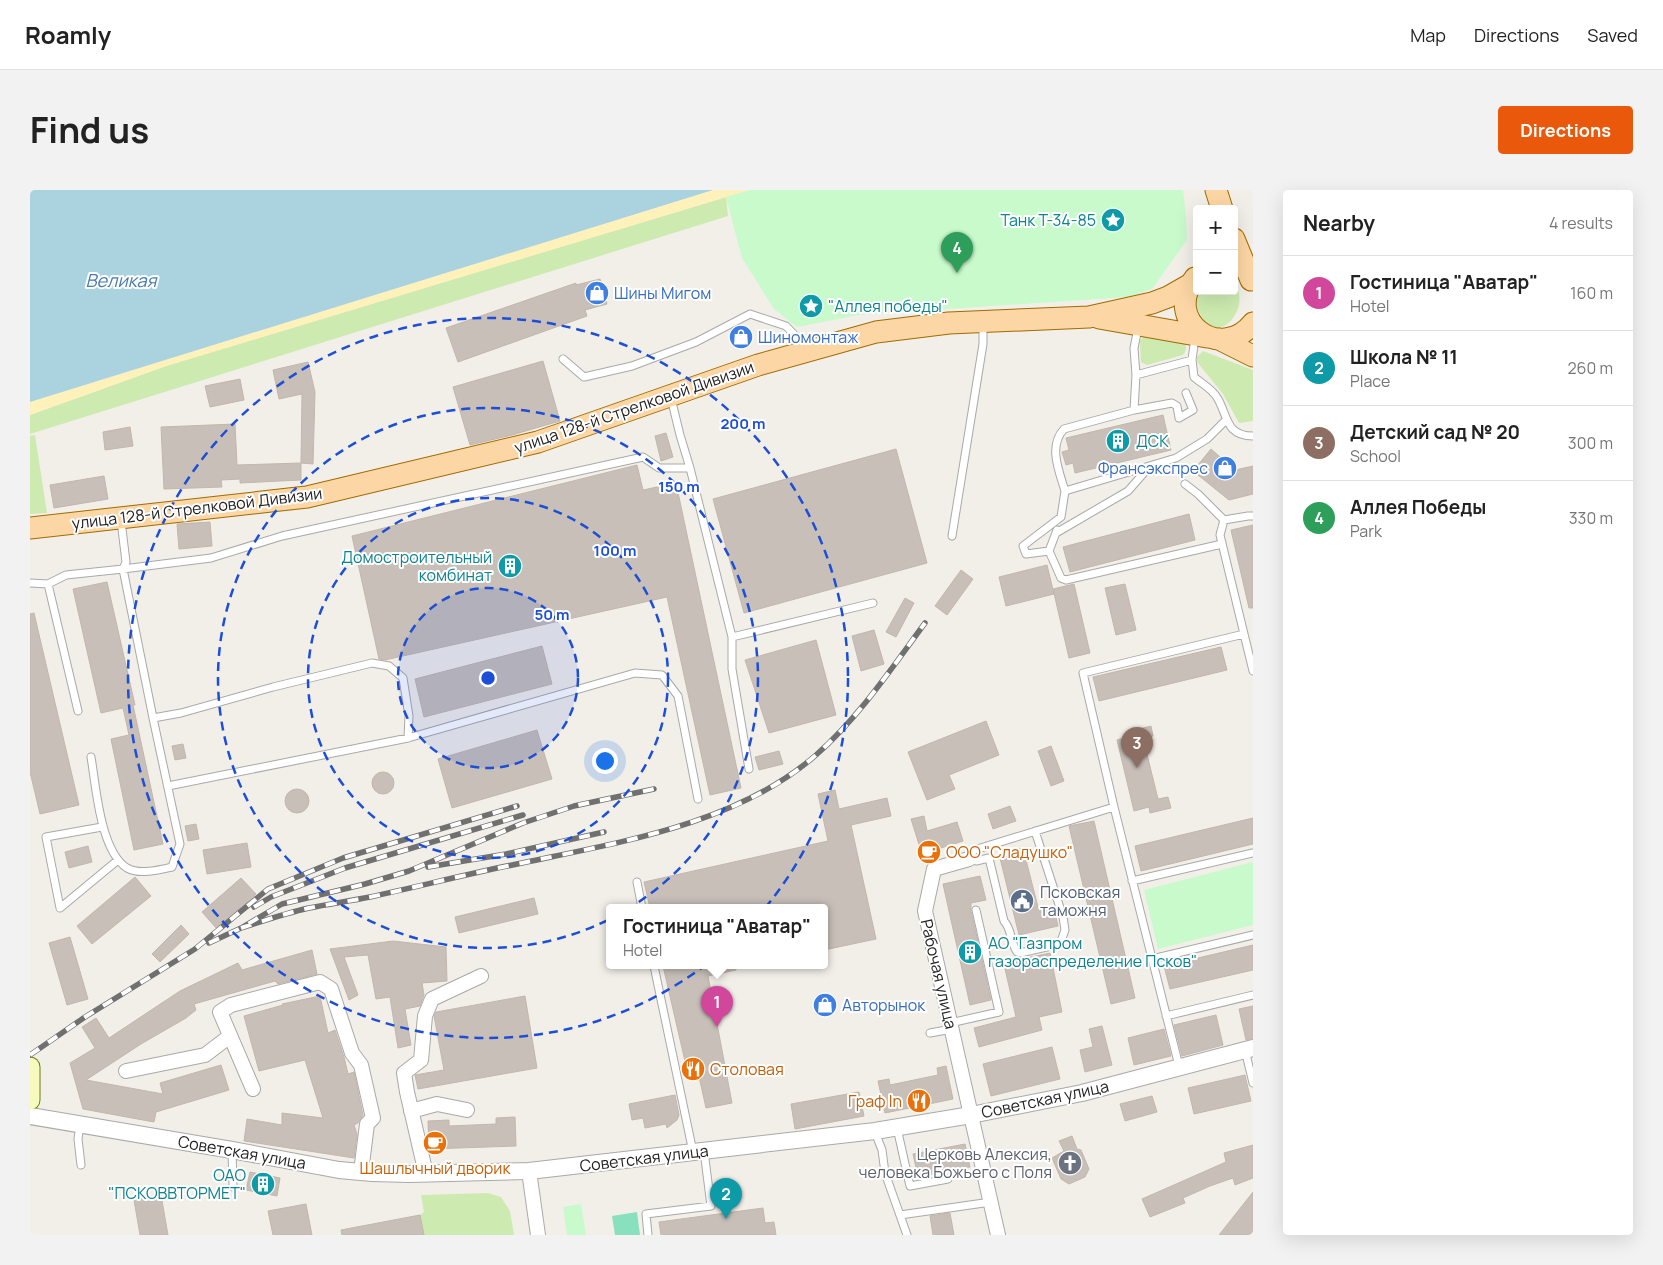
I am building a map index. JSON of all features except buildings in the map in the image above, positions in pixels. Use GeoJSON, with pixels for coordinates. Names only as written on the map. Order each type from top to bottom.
{"type":"FeatureCollection","features":[{"type":"Feature","properties":{"kind":"main road"},"geometry":{"type":"LineString","coordinates":[[1206,205],[1207,190]]}},
{"type":"Feature","properties":{"kind":"main road"},"geometry":{"type":"LineString","coordinates":[[1216,190],[1221,205]]}},
{"type":"Feature","properties":{"kind":"main road"},"geometry":{"type":"LineString","coordinates":[[1237,250],[1246,277]]}},
{"type":"Feature","properties":{"kind":"main road"},"geometry":{"type":"LineString","coordinates":[[1193,280],[1185,301],[1188,317],[1198,330],[1209,338],[1253,356]]}},
{"type":"Feature","properties":{"kind":"main road","name":"улица 128-й Стрелковой Дивизии"},"geometry":{"type":"LineString","coordinates":[[30,528],[307,497],[538,442],[758,365],[876,332],[949,323],[1089,317],[1168,297],[1193,280]]}},
{"type":"Feature","properties":{"kind":"main road","name":"улица 128-й Стрелковой Дивизии"},"geometry":{"type":"LineString","coordinates":[[1089,317],[1209,338]]}},
{"type":"Feature","properties":{"kind":"main road"},"geometry":{"type":"LineString","coordinates":[[1209,338],[1226,339],[1238,336],[1253,323]]}},
{"type":"Feature","properties":{"kind":"main road"},"geometry":{"type":"LineString","coordinates":[[30,1067],[30,1100]]}},
{"type":"Feature","properties":{"kind":"street","name":"Рабочая улица"},"geometry":{"type":"LineString","coordinates":[[969,859],[934,869],[925,911],[998,1235]]}},
{"type":"Feature","properties":{"kind":"street"},"geometry":{"type":"LineString","coordinates":[[426,1174],[404,1073],[420,1060],[425,1016],[432,999],[481,976]]}},
{"type":"Feature","properties":{"kind":"street"},"geometry":{"type":"LineString","coordinates":[[253,1089],[220,1012],[231,1006],[320,982],[331,988],[352,1052],[361,1066],[372,1118],[367,1124],[361,1172]]}},
{"type":"Feature","properties":{"kind":"street"},"geometry":{"type":"LineString","coordinates":[[126,1071],[205,1055],[230,1036]]}},
{"type":"Feature","properties":{"kind":"street","name":"Советская улица"},"geometry":{"type":"LineString","coordinates":[[30,1116],[80,1123],[339,1170],[426,1174],[529,1171],[897,1128],[1082,1092],[1249,1049]]}},
{"type":"Feature","properties":{"kind":"street"},"geometry":{"type":"LineString","coordinates":[[411,1111],[437,1104],[467,1110]]}},
{"type":"Feature","properties":{"kind":"street"},"geometry":{"type":"LineString","coordinates":[[529,1171],[538,1235]]}},
{"type":"Feature","properties":{"kind":"lane"},"geometry":{"type":"LineString","coordinates":[[563,359],[584,377],[632,366],[696,342],[750,314],[786,326],[809,350]]}},
{"type":"Feature","properties":{"kind":"lane"},"geometry":{"type":"LineString","coordinates":[[952,536],[983,344],[983,321]]}},
{"type":"Feature","properties":{"kind":"lane"},"geometry":{"type":"LineString","coordinates":[[1134,410],[1136,375],[1134,348],[1138,325]]}},
{"type":"Feature","properties":{"kind":"lane"},"geometry":{"type":"LineString","coordinates":[[1136,375],[1192,360],[1209,338]]}},
{"type":"Feature","properties":{"kind":"lane"},"geometry":{"type":"LineString","coordinates":[[1192,360],[1194,377],[1208,387],[1218,398],[1226,420],[1231,427],[1237,433],[1253,436]]}},
{"type":"Feature","properties":{"kind":"lane"},"geometry":{"type":"LineString","coordinates":[[1186,393],[1193,410],[1179,418],[1177,406],[1172,403],[1134,410],[1064,428],[1059,434],[1055,446],[1065,491],[1061,517],[1050,551],[1061,578],[1066,580],[1222,544]]}},
{"type":"Feature","properties":{"kind":"lane"},"geometry":{"type":"LineString","coordinates":[[670,396],[732,637],[732,669],[749,769]]}},
{"type":"Feature","properties":{"kind":"lane"},"geometry":{"type":"LineString","coordinates":[[1065,491],[1176,458],[1207,439],[1226,420]]}},
{"type":"Feature","properties":{"kind":"lane"},"geometry":{"type":"LineString","coordinates":[[30,583],[48,584],[66,575],[211,558],[282,536],[643,457],[659,468],[690,468]]}},
{"type":"Feature","properties":{"kind":"lane"},"geometry":{"type":"LineString","coordinates":[[1056,533],[1128,491],[1150,466]]}},
{"type":"Feature","properties":{"kind":"lane"},"geometry":{"type":"LineString","coordinates":[[1185,484],[1224,520]]}},
{"type":"Feature","properties":{"kind":"lane"},"geometry":{"type":"LineString","coordinates":[[1224,520],[1253,516]]}},
{"type":"Feature","properties":{"kind":"lane"},"geometry":{"type":"LineString","coordinates":[[1050,551],[1026,554],[1024,546],[1061,517]]}},
{"type":"Feature","properties":{"kind":"lane"},"geometry":{"type":"LineString","coordinates":[[91,757],[102,827],[118,860],[128,869],[151,872],[172,867],[180,844],[123,569],[126,562],[121,518]]}},
{"type":"Feature","properties":{"kind":"lane"},"geometry":{"type":"LineString","coordinates":[[1224,520],[1220,535],[1253,669]]}},
{"type":"Feature","properties":{"kind":"lane"},"geometry":{"type":"LineString","coordinates":[[48,584],[78,710]]}},
{"type":"Feature","properties":{"kind":"lane"},"geometry":{"type":"LineString","coordinates":[[732,637],[873,603]]}},
{"type":"Feature","properties":{"kind":"lane"},"geometry":{"type":"LineString","coordinates":[[1179,1066],[1082,673],[1244,634]]}},
{"type":"Feature","properties":{"kind":"lane"},"geometry":{"type":"LineString","coordinates":[[153,718],[181,713],[273,687],[372,663],[389,666],[402,678],[409,716],[408,738]]}},
{"type":"Feature","properties":{"kind":"lane"},"geometry":{"type":"LineString","coordinates":[[168,786],[408,738],[635,673],[662,675],[678,696],[698,799]]}},
{"type":"Feature","properties":{"kind":"lane"},"geometry":{"type":"LineString","coordinates":[[1035,831],[1063,917],[1064,930],[1060,944],[1020,953],[1014,947],[1008,926],[1004,921],[989,858],[976,861],[969,859],[974,850],[1035,831],[1114,807]]}},
{"type":"Feature","properties":{"kind":"lane"},"geometry":{"type":"LineString","coordinates":[[102,827],[46,837],[60,908],[118,860]]}},
{"type":"Feature","properties":{"kind":"lane"},"geometry":{"type":"LineString","coordinates":[[1132,881],[1253,854]]}},
{"type":"Feature","properties":{"kind":"lane"},"geometry":{"type":"LineString","coordinates":[[637,882],[641,904]]}},
{"type":"Feature","properties":{"kind":"lane"},"geometry":{"type":"LineString","coordinates":[[930,1033],[998,1012],[976,910]]}},
{"type":"Feature","properties":{"kind":"lane"},"geometry":{"type":"LineString","coordinates":[[1152,958],[1253,935]]}},
{"type":"Feature","properties":{"kind":"lane"},"geometry":{"type":"LineString","coordinates":[[648,1235],[646,1214],[711,1206],[655,969]]}},
{"type":"Feature","properties":{"kind":"lane"},"geometry":{"type":"LineString","coordinates":[[1166,1016],[1253,995]]}},
{"type":"Feature","properties":{"kind":"lane"},"geometry":{"type":"LineString","coordinates":[[1249,1049],[1253,1083]]}},
{"type":"Feature","properties":{"kind":"lane"},"geometry":{"type":"LineString","coordinates":[[80,1123],[78,1139],[81,1165]]}},
{"type":"Feature","properties":{"kind":"lane"},"geometry":{"type":"LineString","coordinates":[[897,1128],[910,1186],[948,1179]]}},
{"type":"Feature","properties":{"kind":"lane"},"geometry":{"type":"LineString","coordinates":[[875,1131],[882,1150],[885,1173],[907,1235]]}},
{"type":"Feature","properties":{"kind":"lane"},"geometry":{"type":"LineString","coordinates":[[232,1150],[232,1187]]}},
{"type":"Feature","properties":{"kind":"lane"},"geometry":{"type":"LineString","coordinates":[[900,1215],[990,1202]]}},
{"type":"Feature","properties":{"kind":"green space"},"geometry":{"type":"Polygon","coordinates":[[[750,190],[1183,190],[1187,240],[1152,289],[1128,297],[858,315],[797,327],[774,309],[742,258],[726,197],[750,190]]]}},
{"type":"Feature","properties":{"kind":"green space"},"geometry":{"type":"Polygon","coordinates":[[[726,197],[728,216],[30,434],[30,415],[166,366],[726,197]]]}},
{"type":"Feature","properties":{"kind":"green space"},"geometry":{"type":"Polygon","coordinates":[[[1238,290],[1239,292],[1236,313],[1231,321],[1224,326],[1216,327],[1207,324],[1200,314],[1197,300],[1199,295],[1238,295],[1238,290]]]}},
{"type":"Feature","properties":{"kind":"green space"},"geometry":{"type":"Polygon","coordinates":[[[1145,335],[1184,342],[1185,352],[1183,355],[1147,365],[1141,362],[1140,341],[1145,335]]]}},
{"type":"Feature","properties":{"kind":"green space"},"geometry":{"type":"Polygon","coordinates":[[[1203,351],[1253,370],[1253,421],[1239,423],[1223,394],[1197,362],[1197,357],[1203,351]]]}},
{"type":"Feature","properties":{"kind":"green space"},"geometry":{"type":"Polygon","coordinates":[[[35,435],[47,513],[30,514],[30,436],[35,435]]]}},
{"type":"Feature","properties":{"kind":"green space"},"geometry":{"type":"Polygon","coordinates":[[[1253,862],[1253,925],[1158,949],[1144,890],[1253,862]]]}},
{"type":"Feature","properties":{"kind":"green space"},"geometry":{"type":"Polygon","coordinates":[[[488,1193],[501,1197],[510,1211],[514,1235],[423,1235],[420,1215],[424,1212],[421,1195],[488,1193]]]}},
{"type":"Feature","properties":{"kind":"green space"},"geometry":{"type":"Polygon","coordinates":[[[581,1204],[586,1235],[567,1235],[563,1207],[581,1204]]]}},
{"type":"Feature","properties":{"kind":"green space"},"geometry":{"type":"Polygon","coordinates":[[[637,1212],[640,1235],[615,1235],[612,1216],[637,1212]]]}},
{"type":"Feature","properties":{"kind":"sand"},"geometry":{"type":"Polygon","coordinates":[[[713,190],[750,190],[166,366],[30,415],[30,402],[713,190]]]}},
{"type":"Feature","properties":{"kind":"water","name":"Великая"},"geometry":{"type":"Polygon","coordinates":[[[30,190],[713,190],[30,402],[30,190]]]}},
{"type":"Feature","properties":{"kind":"railway"},"geometry":{"type":"LineString","coordinates":[[241,928],[309,908],[370,897],[638,838],[714,814],[751,798],[785,779],[832,740],[874,692],[925,623]]}},
{"type":"Feature","properties":{"kind":"railway"},"geometry":{"type":"LineString","coordinates":[[209,943],[241,928],[282,904],[365,884],[409,871],[523,823],[574,806],[654,789]]}},
{"type":"Feature","properties":{"kind":"railway"},"geometry":{"type":"LineString","coordinates":[[30,1055],[85,1017],[195,949],[268,889],[343,858],[517,806]]}},
{"type":"Feature","properties":{"kind":"railway"},"geometry":{"type":"LineString","coordinates":[[254,907],[271,897],[345,868],[523,815]]}},
{"type":"Feature","properties":{"kind":"railway"},"geometry":{"type":"LineString","coordinates":[[428,867],[506,854],[604,832]]}},
{"type":"Feature","properties":{"kind":"place","name":"Танк Т-34-85"},"geometry":{"type":"Point","coordinates":[1113,220]}},
{"type":"Feature","properties":{"kind":"place","name":"Аллея Победы"},"geometry":{"type":"Point","coordinates":[957,273]}},
{"type":"Feature","properties":{"kind":"place","name":"Шины Мигом"},"geometry":{"type":"Point","coordinates":[597,293]}},
{"type":"Feature","properties":{"kind":"place","name":"\"Аллея победы\""},"geometry":{"type":"Point","coordinates":[811,306]}},
{"type":"Feature","properties":{"kind":"place","name":"Шиномонтаж"},"geometry":{"type":"Point","coordinates":[741,337]}},
{"type":"Feature","properties":{"kind":"place","name":"ДСК"},"geometry":{"type":"Point","coordinates":[1118,441]}},
{"type":"Feature","properties":{"kind":"place","name":"Франсэкспрес"},"geometry":{"type":"Point","coordinates":[1225,468]}},
{"type":"Feature","properties":{"kind":"place","name":"Домостроительный комбинат"},"geometry":{"type":"Point","coordinates":[510,566]}},
{"type":"Feature","properties":{"kind":"place","name":"Детский сад № 20"},"geometry":{"type":"Point","coordinates":[1137,768]}},
{"type":"Feature","properties":{"kind":"place","name":"ООО \"Сладушко\""},"geometry":{"type":"Point","coordinates":[929,852]}},
{"type":"Feature","properties":{"kind":"place","name":"Псковская таможня"},"geometry":{"type":"Point","coordinates":[1022,901]}},
{"type":"Feature","properties":{"kind":"place","name":"АО \"Газпром газораспределение Псков\""},"geometry":{"type":"Point","coordinates":[970,952]}},
{"type":"Feature","properties":{"kind":"place","name":"Авторынок"},"geometry":{"type":"Point","coordinates":[825,1005]}},
{"type":"Feature","properties":{"kind":"place","name":"Гостиница \"Аватар\""},"geometry":{"type":"Point","coordinates":[717,1027]}},
{"type":"Feature","properties":{"kind":"place","name":"Столовая"},"geometry":{"type":"Point","coordinates":[693,1069]}},
{"type":"Feature","properties":{"kind":"place","name":"Граф In"},"geometry":{"type":"Point","coordinates":[919,1101]}},
{"type":"Feature","properties":{"kind":"place","name":"Шашлычный дворик"},"geometry":{"type":"Point","coordinates":[435,1143]}},
{"type":"Feature","properties":{"kind":"place","name":"Церковь Алексия, человека Божьего с Поля"},"geometry":{"type":"Point","coordinates":[1070,1163]}},
{"type":"Feature","properties":{"kind":"place","name":"ОАО \"ПСКОВВТОРМЕТ\""},"geometry":{"type":"Point","coordinates":[263,1184]}},
{"type":"Feature","properties":{"kind":"place","name":"Школа № 11"},"geometry":{"type":"Point","coordinates":[726,1219]}}]}
